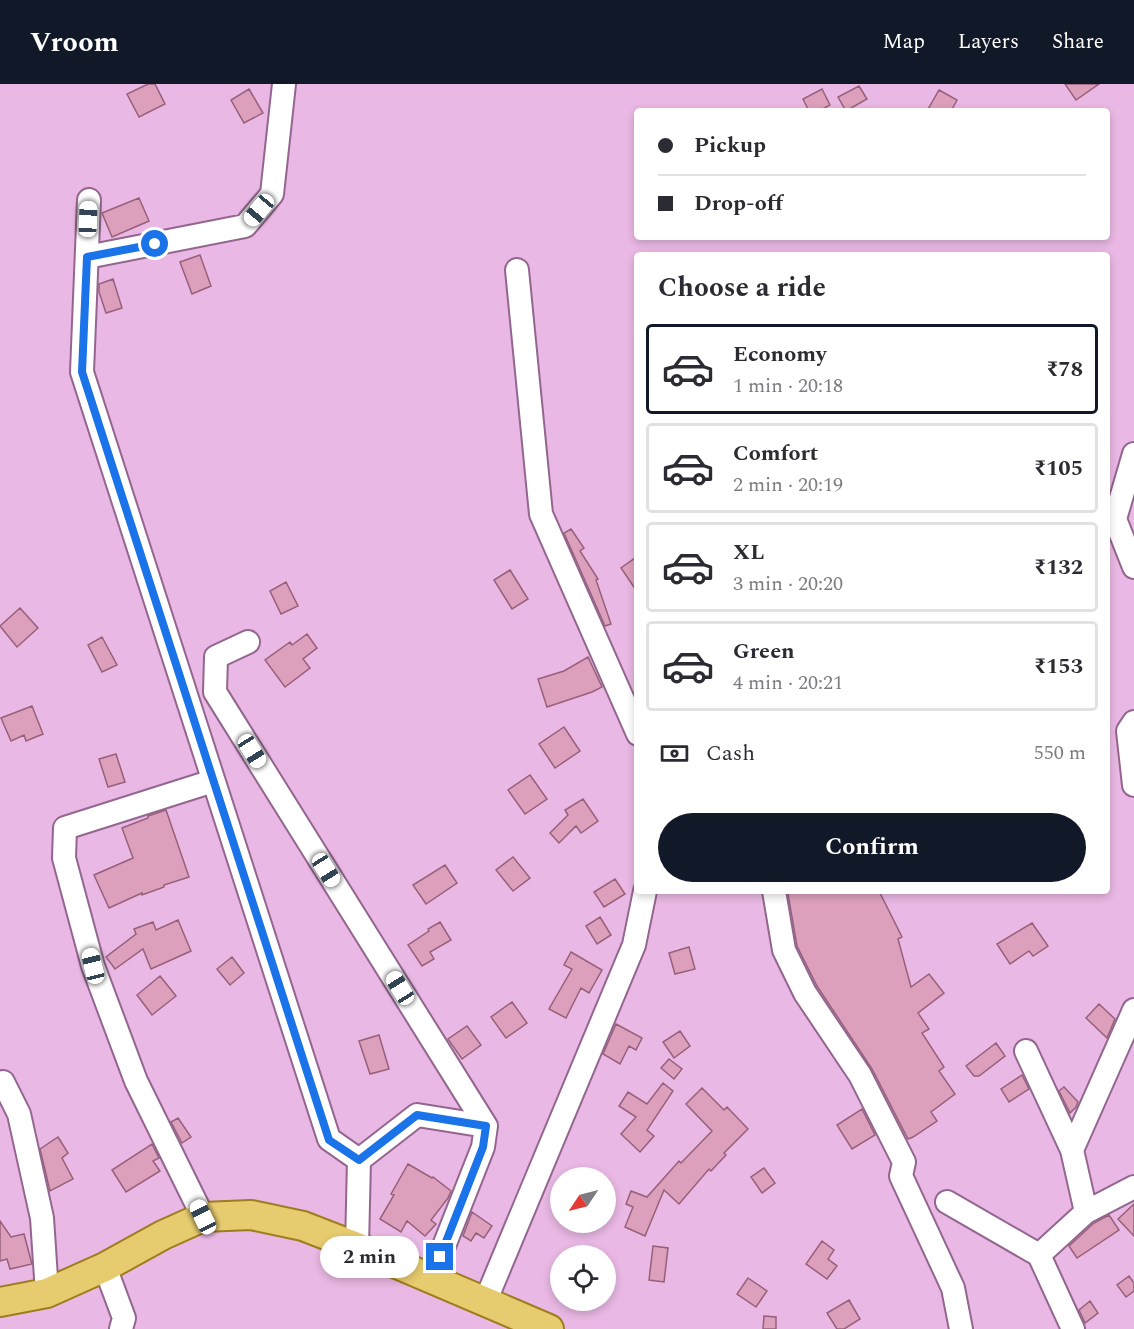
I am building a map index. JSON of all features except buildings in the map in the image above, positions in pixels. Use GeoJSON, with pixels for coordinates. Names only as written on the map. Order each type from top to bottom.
{"type":"FeatureCollection","features":[{"type":"Feature","properties":{"kind":"main road"},"geometry":{"type":"LineString","coordinates":[[0,1302],[47,1293],[105,1267],[163,1235],[203,1217],[251,1215],[303,1226],[549,1329]]}},
{"type":"Feature","properties":{"kind":"street"},"geometry":{"type":"LineString","coordinates":[[87,257],[245,226],[272,194],[284,84]]}},
{"type":"Feature","properties":{"kind":"street"},"geometry":{"type":"LineString","coordinates":[[89,200],[82,372],[329,1140],[359,1160]]}},
{"type":"Feature","properties":{"kind":"street"},"geometry":{"type":"LineString","coordinates":[[517,270],[541,514],[634,725]]}},
{"type":"Feature","properties":{"kind":"street"},"geometry":{"type":"LineString","coordinates":[[1134,454],[1115,519],[1134,567]]}},
{"type":"Feature","properties":{"kind":"street"},"geometry":{"type":"LineString","coordinates":[[248,642],[216,657],[215,692],[486,1126],[483,1147],[431,1279]]}},
{"type":"Feature","properties":{"kind":"street"},"geometry":{"type":"LineString","coordinates":[[1134,722],[1128,731],[1134,785]]}},
{"type":"Feature","properties":{"kind":"street"},"geometry":{"type":"LineString","coordinates":[[203,1217],[136,1081],[93,966],[64,858],[65,828],[213,781]]}},
{"type":"Feature","properties":{"kind":"street"},"geometry":{"type":"LineString","coordinates":[[485,1302],[634,945],[644,894]]}},
{"type":"Feature","properties":{"kind":"street"},"geometry":{"type":"LineString","coordinates":[[775,894],[784,950],[805,993],[860,1075],[904,1162],[901,1176],[953,1288],[961,1329]]}},
{"type":"Feature","properties":{"kind":"street"},"geometry":{"type":"LineString","coordinates":[[1072,1150],[1134,1010]]}},
{"type":"Feature","properties":{"kind":"street"},"geometry":{"type":"LineString","coordinates":[[1026,1051],[1072,1150],[1086,1212]]}},
{"type":"Feature","properties":{"kind":"street"},"geometry":{"type":"LineString","coordinates":[[3,1082],[18,1114],[42,1218],[47,1293]]}},
{"type":"Feature","properties":{"kind":"street"},"geometry":{"type":"LineString","coordinates":[[359,1160],[417,1115],[486,1126]]}},
{"type":"Feature","properties":{"kind":"street"},"geometry":{"type":"LineString","coordinates":[[357,1247],[359,1160]]}},
{"type":"Feature","properties":{"kind":"street"},"geometry":{"type":"LineString","coordinates":[[1039,1256],[1086,1212],[1134,1187]]}},
{"type":"Feature","properties":{"kind":"street"},"geometry":{"type":"LineString","coordinates":[[947,1202],[1039,1256],[1073,1329]]}},
{"type":"Feature","properties":{"kind":"street"},"geometry":{"type":"LineString","coordinates":[[105,1267],[124,1318],[121,1329]]}},
{"type":"Feature","properties":{"kind":"route"},"geometry":{"type":"LineString","coordinates":[[155,244],[87,257],[82,372],[329,1140],[359,1160],[417,1115],[486,1126],[483,1147],[440,1257]]}}]}
